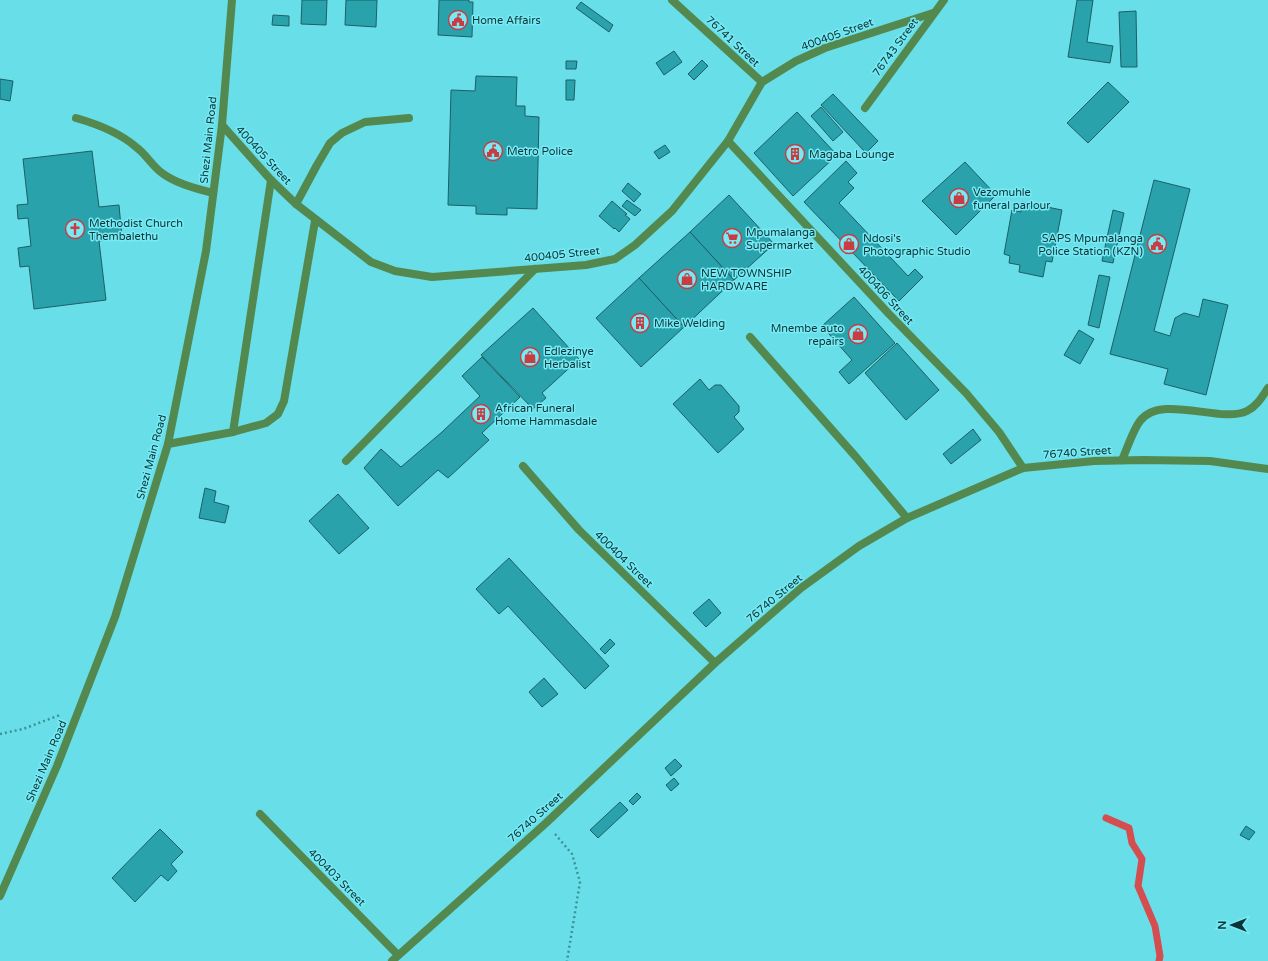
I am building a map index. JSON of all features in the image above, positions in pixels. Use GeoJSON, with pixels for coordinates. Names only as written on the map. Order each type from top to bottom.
{"type":"FeatureCollection","features":[{"type":"Feature","properties":{"kind":"street","name":"Shezi Main Road"},"geometry":{"type":"LineString","coordinates":[[0,896],[57,766],[115,617],[168,444],[206,252],[222,125],[232,0]]}},
{"type":"Feature","properties":{"kind":"street","name":"76741 Street"},"geometry":{"type":"LineString","coordinates":[[672,0],[762,82]]}},
{"type":"Feature","properties":{"kind":"street","name":"76743 Street"},"geometry":{"type":"LineString","coordinates":[[865,108],[933,13],[944,0]]}},
{"type":"Feature","properties":{"kind":"street","name":"400405 Street"},"geometry":{"type":"LineString","coordinates":[[222,125],[271,180],[296,204],[316,221],[371,262],[395,271],[432,277],[586,265],[615,259],[635,245],[672,211],[728,141],[762,82],[796,61],[825,48],[933,13]]}},
{"type":"Feature","properties":{"kind":"street"},"geometry":{"type":"LineString","coordinates":[[76,118],[98,125],[119,135],[136,146],[161,172],[171,179],[184,185],[213,193]]}},
{"type":"Feature","properties":{"kind":"street"},"geometry":{"type":"LineString","coordinates":[[296,204],[330,143],[342,133],[366,122],[409,118]]}},
{"type":"Feature","properties":{"kind":"street","name":"400406 Street"},"geometry":{"type":"LineString","coordinates":[[728,141],[889,314],[966,393],[999,432],[1023,468]]}},
{"type":"Feature","properties":{"kind":"street"},"geometry":{"type":"LineString","coordinates":[[233,432],[271,180]]}},
{"type":"Feature","properties":{"kind":"street"},"geometry":{"type":"LineString","coordinates":[[168,444],[233,432],[266,423],[278,414],[284,401],[316,221]]}},
{"type":"Feature","properties":{"kind":"street"},"geometry":{"type":"LineString","coordinates":[[346,461],[535,269]]}},
{"type":"Feature","properties":{"kind":"street"},"geometry":{"type":"LineString","coordinates":[[750,337],[907,518]]}},
{"type":"Feature","properties":{"kind":"street"},"geometry":{"type":"LineString","coordinates":[[1122,460],[1140,422],[1153,411],[1165,409],[1225,414],[1247,411],[1258,404],[1268,388]]}},
{"type":"Feature","properties":{"kind":"street","name":"76740 Street"},"geometry":{"type":"LineString","coordinates":[[392,961],[546,823],[715,664],[801,588],[859,546],[907,518],[1023,468],[1094,461],[1122,460],[1210,461],[1268,469]]}},
{"type":"Feature","properties":{"kind":"street","name":"400404 Street"},"geometry":{"type":"LineString","coordinates":[[523,466],[579,530],[715,664]]}},
{"type":"Feature","properties":{"kind":"street","name":"400403 Street"},"geometry":{"type":"LineString","coordinates":[[260,814],[398,955]]}},
{"type":"Feature","properties":{"kind":"path"},"geometry":{"type":"LineString","coordinates":[[0,734],[23,729],[62,714],[78,711]]}},
{"type":"Feature","properties":{"kind":"path"},"geometry":{"type":"LineString","coordinates":[[546,823],[572,854],[580,882],[567,961]]}},
{"type":"Feature","properties":{"kind":"building"},"geometry":{"type":"Polygon","coordinates":[[[302,0],[327,0],[326,25],[301,24],[302,0]]]}},
{"type":"Feature","properties":{"kind":"building"},"geometry":{"type":"Polygon","coordinates":[[[346,0],[377,0],[376,27],[345,25],[346,0]]]}},
{"type":"Feature","properties":{"kind":"building"},"geometry":{"type":"Polygon","coordinates":[[[439,0],[469,0],[469,2],[473,2],[472,37],[438,35],[439,0]]]}},
{"type":"Feature","properties":{"kind":"building"},"geometry":{"type":"Polygon","coordinates":[[[1077,0],[1093,0],[1087,42],[1113,46],[1110,63],[1068,57],[1077,0]]]}},
{"type":"Feature","properties":{"kind":"building"},"geometry":{"type":"Polygon","coordinates":[[[581,2],[613,25],[609,32],[576,8],[581,2]]]}},
{"type":"Feature","properties":{"kind":"building"},"geometry":{"type":"Polygon","coordinates":[[[1136,11],[1137,67],[1121,67],[1119,12],[1136,11]]]}},
{"type":"Feature","properties":{"kind":"building"},"geometry":{"type":"Polygon","coordinates":[[[273,15],[289,16],[289,26],[272,25],[273,15]]]}},
{"type":"Feature","properties":{"kind":"building"},"geometry":{"type":"Polygon","coordinates":[[[674,51],[682,62],[664,75],[656,63],[674,51]]]}},
{"type":"Feature","properties":{"kind":"building"},"geometry":{"type":"Polygon","coordinates":[[[702,60],[708,66],[694,80],[688,74],[702,60]]]}},
{"type":"Feature","properties":{"kind":"building"},"geometry":{"type":"Polygon","coordinates":[[[566,61],[577,61],[576,69],[566,69],[566,61]]]}},
{"type":"Feature","properties":{"kind":"building"},"geometry":{"type":"Polygon","coordinates":[[[476,76],[517,77],[516,106],[525,106],[525,116],[539,117],[537,209],[507,208],[507,215],[476,214],[476,206],[448,205],[451,90],[475,91],[476,76]]]}},
{"type":"Feature","properties":{"kind":"building"},"geometry":{"type":"Polygon","coordinates":[[[0,79],[13,81],[10,101],[0,99],[0,79]]]}},
{"type":"Feature","properties":{"kind":"building"},"geometry":{"type":"Polygon","coordinates":[[[566,80],[575,80],[574,100],[566,100],[566,80]]]}},
{"type":"Feature","properties":{"kind":"building"},"geometry":{"type":"Polygon","coordinates":[[[1108,82],[1129,102],[1088,143],[1067,123],[1108,82]]]}},
{"type":"Feature","properties":{"kind":"building"},"geometry":{"type":"Polygon","coordinates":[[[833,94],[878,141],[866,153],[821,105],[833,94]]]}},
{"type":"Feature","properties":{"kind":"building"},"geometry":{"type":"Polygon","coordinates":[[[821,107],[843,132],[833,141],[811,116],[821,107]]]}},
{"type":"Feature","properties":{"kind":"building","name":"Magaba Lounge"},"geometry":{"type":"Polygon","coordinates":[[[797,112],[837,155],[793,196],[754,153],[797,112]]]}},
{"type":"Feature","properties":{"kind":"building"},"geometry":{"type":"Polygon","coordinates":[[[665,145],[670,152],[659,159],[654,152],[665,145]]]}},
{"type":"Feature","properties":{"kind":"building","name":"Methodist Church Thembalethu"},"geometry":{"type":"Polygon","coordinates":[[[92,151],[99,207],[119,205],[122,238],[99,241],[106,300],[34,309],[29,266],[20,267],[18,248],[31,246],[28,218],[18,219],[17,205],[28,204],[23,159],[92,151]]]}},
{"type":"Feature","properties":{"kind":"building"},"geometry":{"type":"Polygon","coordinates":[[[846,161],[857,173],[848,182],[854,188],[839,203],[908,276],[915,269],[923,277],[899,301],[804,202],[846,161]]]}},
{"type":"Feature","properties":{"kind":"building","name":"Vezomuhle funeral parlour"},"geometry":{"type":"Polygon","coordinates":[[[965,162],[996,195],[956,235],[922,201],[965,162]]]}},
{"type":"Feature","properties":{"kind":"building","name":"SAPS Mpumalanga Police Station (KZN)"},"geometry":{"type":"Polygon","coordinates":[[[1154,180],[1190,189],[1154,331],[1170,336],[1175,318],[1184,313],[1199,317],[1203,299],[1228,305],[1206,395],[1164,384],[1168,369],[1110,354],[1154,180]]]}},
{"type":"Feature","properties":{"kind":"building"},"geometry":{"type":"Polygon","coordinates":[[[628,183],[641,194],[634,202],[622,191],[628,183]]]}},
{"type":"Feature","properties":{"kind":"building","name":"Mpumalanga Supermarket"},"geometry":{"type":"Polygon","coordinates":[[[729,195],[774,244],[734,280],[690,232],[729,195]]]}},
{"type":"Feature","properties":{"kind":"building"},"geometry":{"type":"Polygon","coordinates":[[[627,200],[641,210],[635,216],[622,206],[627,200]]]}},
{"type":"Feature","properties":{"kind":"building"},"geometry":{"type":"Polygon","coordinates":[[[612,201],[627,214],[625,215],[630,219],[619,232],[599,216],[612,201]]]}},
{"type":"Feature","properties":{"kind":"building"},"geometry":{"type":"Polygon","coordinates":[[[1022,202],[1062,210],[1052,262],[1046,261],[1043,277],[1019,272],[1020,265],[1009,263],[1010,256],[1004,254],[1012,210],[1021,212],[1022,202]]]}},
{"type":"Feature","properties":{"kind":"building"},"geometry":{"type":"Polygon","coordinates":[[[1113,210],[1124,213],[1113,263],[1102,261],[1113,210]]]}},
{"type":"Feature","properties":{"kind":"building","name":"NEW TOWNSHIP HARDWARE"},"geometry":{"type":"Polygon","coordinates":[[[690,232],[734,280],[684,327],[639,278],[690,232]]]}},
{"type":"Feature","properties":{"kind":"building"},"geometry":{"type":"Polygon","coordinates":[[[1099,275],[1110,277],[1099,328],[1088,325],[1099,275]]]}},
{"type":"Feature","properties":{"kind":"building","name":"Mike Welding"},"geometry":{"type":"Polygon","coordinates":[[[639,278],[684,327],[641,367],[596,318],[639,278]]]}},
{"type":"Feature","properties":{"kind":"building","name":"Mnembe auto repairs"},"geometry":{"type":"Polygon","coordinates":[[[854,297],[895,343],[849,384],[839,372],[852,360],[822,326],[854,297]]]}},
{"type":"Feature","properties":{"kind":"building","name":"Edlezinye Herbalist"},"geometry":{"type":"Polygon","coordinates":[[[533,308],[579,359],[542,393],[546,398],[533,409],[481,355],[533,308]]]}},
{"type":"Feature","properties":{"kind":"building"},"geometry":{"type":"Polygon","coordinates":[[[1079,330],[1094,339],[1080,364],[1064,355],[1079,330]]]}},
{"type":"Feature","properties":{"kind":"building"},"geometry":{"type":"Polygon","coordinates":[[[897,343],[939,390],[906,420],[865,373],[897,343]]]}},
{"type":"Feature","properties":{"kind":"building","name":"African Funeral Home Hammasdale"},"geometry":{"type":"Polygon","coordinates":[[[482,357],[520,397],[482,433],[489,440],[448,478],[438,470],[398,506],[364,468],[381,449],[401,467],[442,432],[480,396],[462,376],[482,357]]]}},
{"type":"Feature","properties":{"kind":"building"},"geometry":{"type":"Polygon","coordinates":[[[700,379],[709,390],[715,385],[721,385],[739,406],[739,412],[734,417],[744,429],[718,453],[673,404],[700,379]]]}},
{"type":"Feature","properties":{"kind":"building"},"geometry":{"type":"Polygon","coordinates":[[[973,429],[981,440],[951,464],[943,454],[973,429]]]}},
{"type":"Feature","properties":{"kind":"building"},"geometry":{"type":"Polygon","coordinates":[[[205,488],[216,491],[214,502],[229,506],[225,523],[199,518],[205,488]]]}},
{"type":"Feature","properties":{"kind":"building"},"geometry":{"type":"Polygon","coordinates":[[[338,494],[369,528],[339,554],[309,521],[338,494]]]}},
{"type":"Feature","properties":{"kind":"building"},"geometry":{"type":"Polygon","coordinates":[[[509,558],[609,666],[585,689],[508,606],[499,614],[476,589],[509,558]]]}},
{"type":"Feature","properties":{"kind":"building"},"geometry":{"type":"Polygon","coordinates":[[[709,599],[721,613],[706,627],[693,613],[709,599]]]}},
{"type":"Feature","properties":{"kind":"building"},"geometry":{"type":"Polygon","coordinates":[[[610,639],[615,644],[605,654],[600,649],[610,639]]]}},
{"type":"Feature","properties":{"kind":"building"},"geometry":{"type":"Polygon","coordinates":[[[544,678],[558,694],[542,707],[529,692],[544,678]]]}},
{"type":"Feature","properties":{"kind":"building"},"geometry":{"type":"Polygon","coordinates":[[[675,759],[682,766],[671,776],[665,768],[675,759]]]}},
{"type":"Feature","properties":{"kind":"building"},"geometry":{"type":"Polygon","coordinates":[[[674,778],[679,784],[671,791],[666,785],[674,778]]]}},
{"type":"Feature","properties":{"kind":"building"},"geometry":{"type":"Polygon","coordinates":[[[637,793],[641,797],[633,805],[629,801],[637,793]]]}},
{"type":"Feature","properties":{"kind":"building"},"geometry":{"type":"Polygon","coordinates":[[[620,802],[628,810],[598,838],[590,830],[620,802]]]}},
{"type":"Feature","properties":{"kind":"building"},"geometry":{"type":"Polygon","coordinates":[[[1246,826],[1255,832],[1249,840],[1240,835],[1246,826]]]}},
{"type":"Feature","properties":{"kind":"building"},"geometry":{"type":"Polygon","coordinates":[[[160,829],[183,852],[171,864],[177,871],[168,881],[161,875],[135,902],[112,878],[160,829]]]}},
{"type":"Feature","properties":{"kind":"waterway"},"geometry":{"type":"LineString","coordinates":[[1106,818],[1129,828],[1132,843],[1142,859],[1138,886],[1155,926],[1160,956],[1159,961]]}},
{"type":"Feature","properties":{"kind":"place","name":"Home Affairs"},"geometry":{"type":"Point","coordinates":[458,20]}},
{"type":"Feature","properties":{"kind":"place","name":"Metro Police"},"geometry":{"type":"Point","coordinates":[493,151]}},
{"type":"Feature","properties":{"kind":"place","name":"Magaba Lounge"},"geometry":{"type":"Point","coordinates":[795,154]}},
{"type":"Feature","properties":{"kind":"place","name":"Vezomuhle funeral parlour"},"geometry":{"type":"Point","coordinates":[959,198]}},
{"type":"Feature","properties":{"kind":"place","name":"Methodist Church Thembalethu"},"geometry":{"type":"Point","coordinates":[75,229]}},
{"type":"Feature","properties":{"kind":"place","name":"Mpumalanga Supermarket"},"geometry":{"type":"Point","coordinates":[732,238]}},
{"type":"Feature","properties":{"kind":"place","name":"Ndosi's Photographic Studio"},"geometry":{"type":"Point","coordinates":[849,244]}},
{"type":"Feature","properties":{"kind":"place","name":"SAPS Mpumalanga Police Station (KZN)"},"geometry":{"type":"Point","coordinates":[1157,244]}},
{"type":"Feature","properties":{"kind":"place","name":"NEW TOWNSHIP HARDWARE"},"geometry":{"type":"Point","coordinates":[687,279]}},
{"type":"Feature","properties":{"kind":"place","name":"Mike Welding"},"geometry":{"type":"Point","coordinates":[640,323]}},
{"type":"Feature","properties":{"kind":"place","name":"Mnembe auto repairs"},"geometry":{"type":"Point","coordinates":[858,334]}},
{"type":"Feature","properties":{"kind":"place","name":"Edlezinye Herbalist"},"geometry":{"type":"Point","coordinates":[530,357]}},
{"type":"Feature","properties":{"kind":"place","name":"African Funeral Home Hammasdale"},"geometry":{"type":"Point","coordinates":[481,414]}}]}
